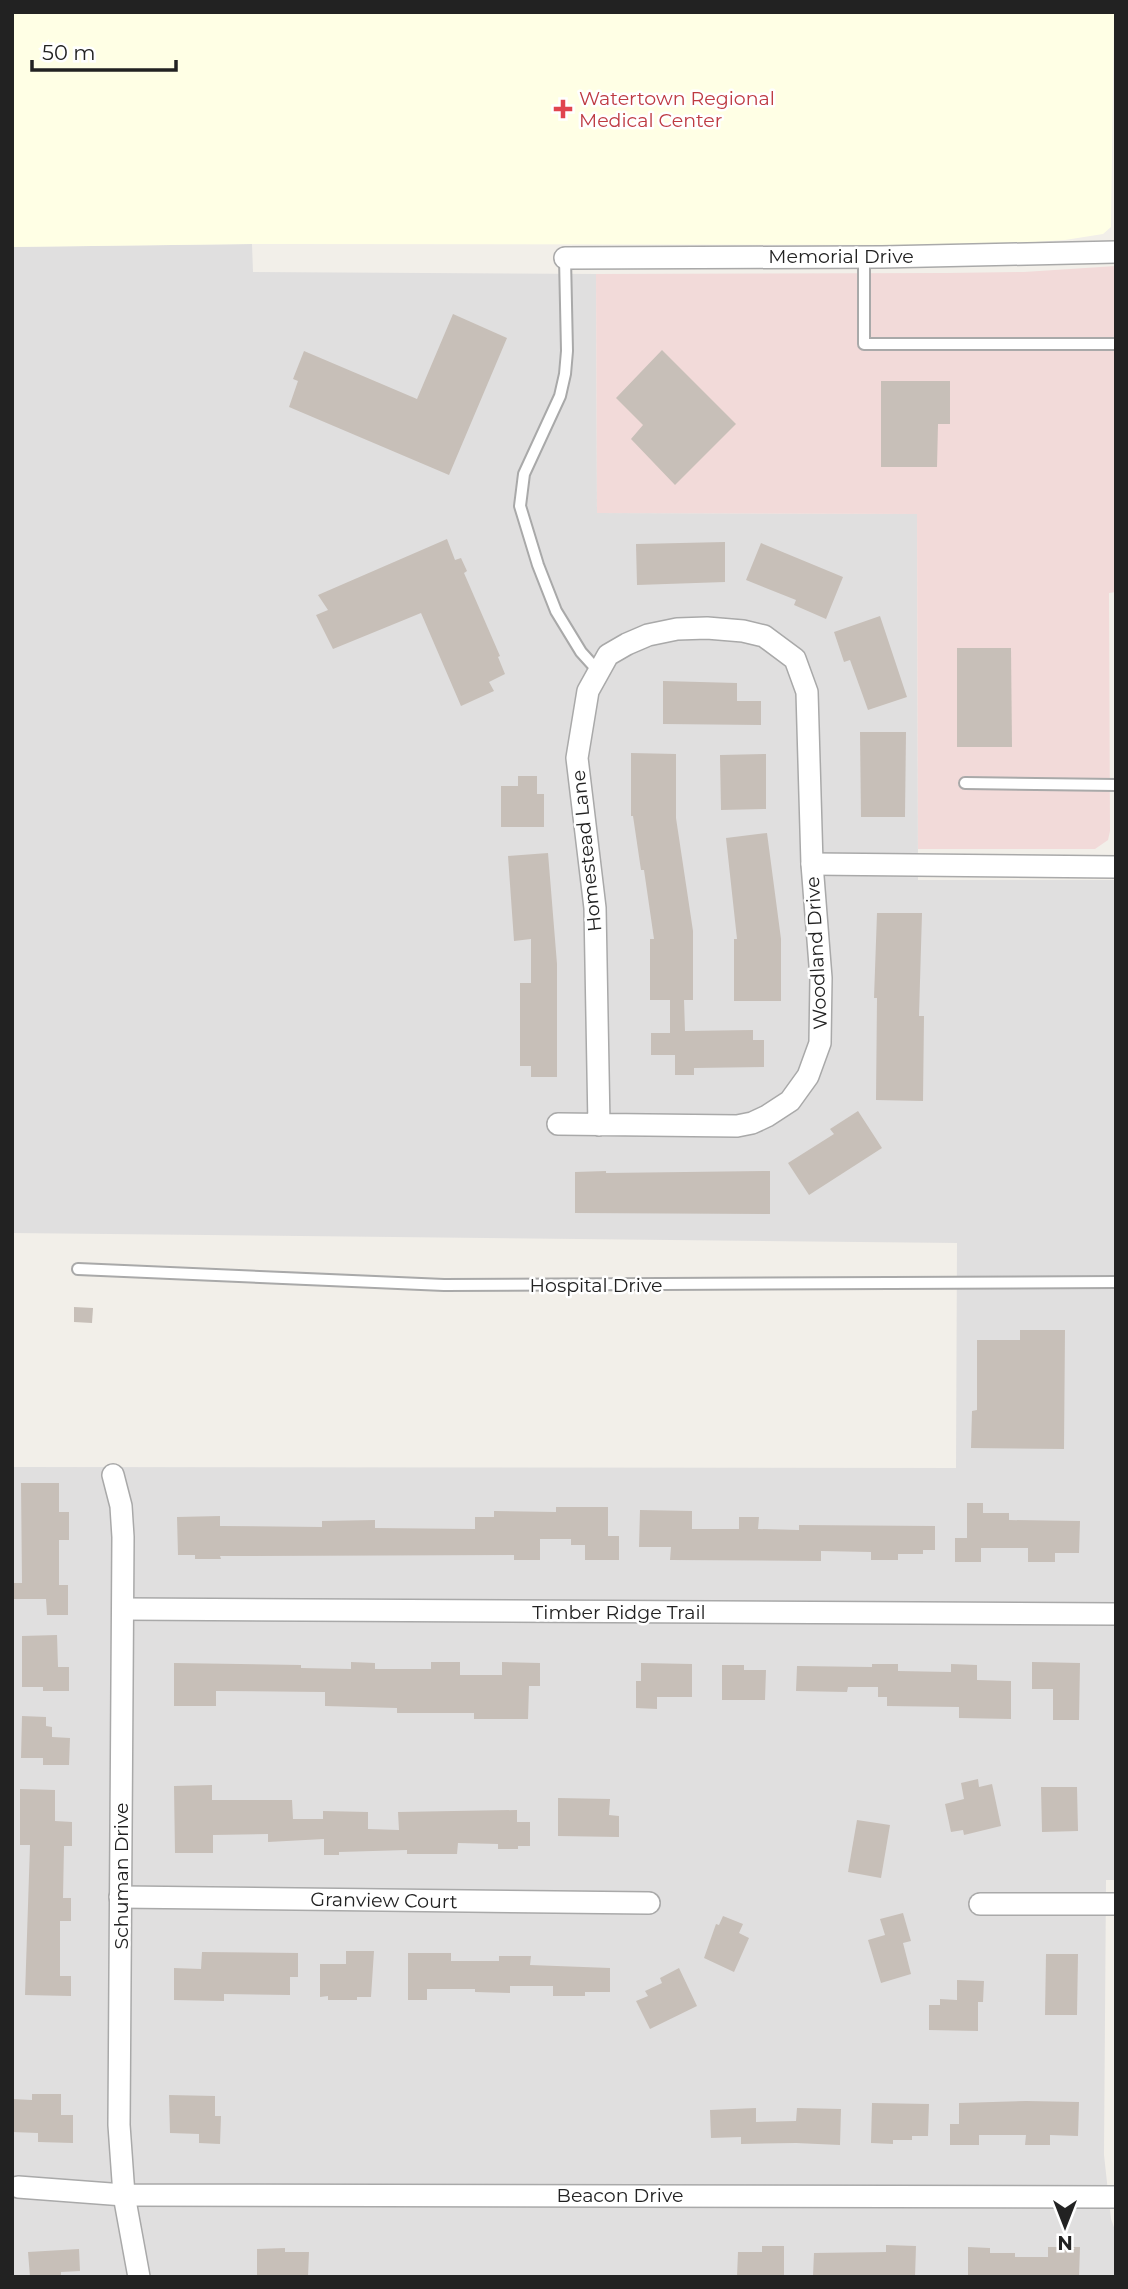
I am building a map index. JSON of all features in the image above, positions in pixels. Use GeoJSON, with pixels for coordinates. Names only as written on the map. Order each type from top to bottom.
{"type":"FeatureCollection","features":[{"type":"Feature","properties":{"kind":"street","name":"Memorial Drive"},"geometry":{"type":"LineString","coordinates":[[565,258],[864,257],[1116,251]]}},
{"type":"Feature","properties":{"kind":"street","name":"Homestead Lane"},"geometry":{"type":"LineString","coordinates":[[599,1125],[595,908],[577,758],[588,691],[608,655],[648,635],[677,629],[743,631],[764,636],[795,659],[807,692],[812,864]]}},
{"type":"Feature","properties":{"kind":"street","name":"Woodland Drive"},"geometry":{"type":"LineString","coordinates":[[558,1124],[737,1126],[752,1123],[790,1101],[808,1076],[820,1043],[821,978],[812,864],[1116,867]]}},
{"type":"Feature","properties":{"kind":"street","name":"Schuman Drive"},"geometry":{"type":"LineString","coordinates":[[113,1475],[121,1506],[123,1609],[119,2125],[124,2195],[139,2277]]}},
{"type":"Feature","properties":{"kind":"street","name":"Timber Ridge Trail"},"geometry":{"type":"LineString","coordinates":[[123,1609],[1116,1614]]}},
{"type":"Feature","properties":{"kind":"street","name":"Granview Court"},"geometry":{"type":"LineString","coordinates":[[120,1896],[649,1903]]}},
{"type":"Feature","properties":{"kind":"street"},"geometry":{"type":"LineString","coordinates":[[980,1904],[1116,1905]]}},
{"type":"Feature","properties":{"kind":"street","name":"Beacon Drive"},"geometry":{"type":"LineString","coordinates":[[18,2187],[124,2195],[1116,2197]]}},
{"type":"Feature","properties":{"kind":"lane"},"geometry":{"type":"LineString","coordinates":[[864,257],[864,344],[1116,344]]}},
{"type":"Feature","properties":{"kind":"lane"},"geometry":{"type":"LineString","coordinates":[[565,258],[565,374],[560,396],[524,474],[520,506],[538,565],[556,611],[575,643],[599,672]]}},
{"type":"Feature","properties":{"kind":"lane"},"geometry":{"type":"LineString","coordinates":[[965,783],[1116,785]]}},
{"type":"Feature","properties":{"kind":"lane","name":"Hospital Drive"},"geometry":{"type":"LineString","coordinates":[[78,1269],[444,1285],[1116,1282]]}},
{"type":"Feature","properties":{"kind":"shaded area","name":"Watertown Regional Medical Center"},"geometry":{"type":"Polygon","coordinates":[[[12,12],[1114,12],[1111,227],[1103,234],[1065,240],[991,245],[252,244],[12,247],[12,12]]]}},
{"type":"Feature","properties":{"kind":"shaded area"},"geometry":{"type":"Polygon","coordinates":[[[252,244],[253,272],[596,274],[597,513],[917,514],[918,880],[1116,880],[1116,1880],[1106,1880],[1104,2155],[1111,2219],[1116,2233],[1116,2277],[12,2277],[12,1467],[956,1468],[957,1243],[12,1233],[12,247],[252,244]]]}},
{"type":"Feature","properties":{"kind":"shaded area"},"geometry":{"type":"Polygon","coordinates":[[[1116,266],[1116,592],[1109,593],[1108,840],[1095,849],[918,849],[917,514],[597,513],[596,274],[1024,272],[1116,266]]]}},
{"type":"Feature","properties":{"kind":"building"},"geometry":{"type":"Polygon","coordinates":[[[453,314],[507,338],[449,475],[289,407],[298,381],[293,379],[304,351],[417,399],[453,314]]]}},
{"type":"Feature","properties":{"kind":"building"},"geometry":{"type":"Polygon","coordinates":[[[662,350],[736,424],[675,485],[631,439],[643,425],[616,398],[662,350]]]}},
{"type":"Feature","properties":{"kind":"building"},"geometry":{"type":"Polygon","coordinates":[[[881,381],[950,381],[950,424],[938,424],[937,467],[881,467],[881,381]]]}},
{"type":"Feature","properties":{"kind":"building"},"geometry":{"type":"Polygon","coordinates":[[[447,539],[455,560],[461,558],[467,571],[464,573],[500,656],[498,657],[505,674],[489,682],[494,691],[461,706],[421,613],[333,649],[316,615],[328,610],[318,595],[447,539]]]}},
{"type":"Feature","properties":{"kind":"building"},"geometry":{"type":"Polygon","coordinates":[[[725,542],[725,582],[637,585],[636,544],[725,542]]]}},
{"type":"Feature","properties":{"kind":"building"},"geometry":{"type":"Polygon","coordinates":[[[761,543],[843,577],[826,619],[794,605],[796,600],[746,580],[761,543]]]}},
{"type":"Feature","properties":{"kind":"building"},"geometry":{"type":"Polygon","coordinates":[[[880,616],[907,697],[868,710],[850,660],[844,662],[834,632],[880,616]]]}},
{"type":"Feature","properties":{"kind":"building"},"geometry":{"type":"Polygon","coordinates":[[[957,648],[1011,648],[1012,747],[957,747],[957,648]]]}},
{"type":"Feature","properties":{"kind":"building"},"geometry":{"type":"Polygon","coordinates":[[[663,681],[737,683],[737,701],[761,701],[761,725],[663,724],[663,681]]]}},
{"type":"Feature","properties":{"kind":"building"},"geometry":{"type":"Polygon","coordinates":[[[860,732],[906,732],[905,817],[861,817],[860,732]]]}},
{"type":"Feature","properties":{"kind":"building"},"geometry":{"type":"Polygon","coordinates":[[[631,753],[676,754],[676,818],[693,931],[693,1000],[684,1000],[685,1031],[753,1030],[753,1040],[764,1040],[764,1067],[694,1068],[694,1075],[675,1075],[675,1055],[651,1055],[651,1033],[670,1033],[670,1000],[650,1000],[650,939],[654,939],[644,870],[641,870],[631,816],[631,753]]]}},
{"type":"Feature","properties":{"kind":"building"},"geometry":{"type":"Polygon","coordinates":[[[766,754],[766,809],[721,810],[720,755],[766,754]]]}},
{"type":"Feature","properties":{"kind":"building"},"geometry":{"type":"Polygon","coordinates":[[[518,776],[537,776],[537,794],[544,794],[544,827],[501,827],[501,786],[518,786],[518,776]]]}},
{"type":"Feature","properties":{"kind":"building"},"geometry":{"type":"Polygon","coordinates":[[[767,833],[781,939],[781,1001],[734,1001],[734,939],[737,939],[726,838],[767,833]]]}},
{"type":"Feature","properties":{"kind":"building"},"geometry":{"type":"Polygon","coordinates":[[[548,853],[557,964],[557,1077],[531,1077],[531,1066],[520,1066],[520,983],[531,983],[531,939],[514,941],[508,856],[548,853]]]}},
{"type":"Feature","properties":{"kind":"building"},"geometry":{"type":"Polygon","coordinates":[[[877,913],[922,913],[919,1016],[924,1016],[923,1101],[876,1100],[877,998],[874,998],[877,913]]]}},
{"type":"Feature","properties":{"kind":"building"},"geometry":{"type":"Polygon","coordinates":[[[858,1111],[882,1148],[809,1195],[788,1163],[834,1134],[830,1129],[858,1111]]]}},
{"type":"Feature","properties":{"kind":"building"},"geometry":{"type":"Polygon","coordinates":[[[770,1171],[770,1214],[575,1213],[575,1172],[770,1171]]]}},
{"type":"Feature","properties":{"kind":"building"},"geometry":{"type":"Polygon","coordinates":[[[74,1307],[93,1308],[92,1323],[74,1322],[74,1307]]]}},
{"type":"Feature","properties":{"kind":"building"},"geometry":{"type":"Polygon","coordinates":[[[1020,1330],[1065,1330],[1064,1449],[971,1448],[972,1411],[977,1410],[977,1340],[1020,1340],[1020,1330]]]}},
{"type":"Feature","properties":{"kind":"building"},"geometry":{"type":"Polygon","coordinates":[[[21,1483],[59,1483],[59,1512],[69,1512],[69,1540],[59,1540],[59,1585],[68,1585],[68,1615],[47,1615],[46,1599],[12,1599],[12,1583],[22,1583],[21,1483]]]}},
{"type":"Feature","properties":{"kind":"building"},"geometry":{"type":"Polygon","coordinates":[[[967,1503],[983,1503],[983,1513],[1009,1513],[1009,1520],[1080,1521],[1079,1553],[1055,1553],[1055,1562],[1028,1562],[1028,1548],[981,1548],[981,1562],[955,1562],[955,1538],[967,1538],[967,1503]]]}},
{"type":"Feature","properties":{"kind":"building"},"geometry":{"type":"Polygon","coordinates":[[[556,1507],[608,1507],[608,1536],[619,1536],[619,1560],[585,1560],[585,1545],[571,1545],[571,1539],[540,1539],[540,1560],[514,1560],[514,1555],[220,1556],[221,1559],[195,1559],[195,1555],[178,1555],[177,1517],[220,1516],[220,1526],[322,1527],[322,1521],[375,1520],[375,1528],[475,1529],[475,1517],[494,1517],[494,1511],[556,1512],[556,1507]]]}},
{"type":"Feature","properties":{"kind":"building"},"geometry":{"type":"Polygon","coordinates":[[[640,1510],[692,1511],[692,1529],[739,1529],[739,1517],[759,1517],[758,1529],[799,1530],[799,1525],[935,1526],[935,1550],[923,1550],[923,1554],[898,1554],[898,1560],[871,1560],[871,1552],[821,1551],[821,1561],[670,1560],[671,1547],[639,1547],[640,1510]]]}},
{"type":"Feature","properties":{"kind":"building"},"geometry":{"type":"Polygon","coordinates":[[[57,1635],[58,1667],[69,1667],[69,1691],[43,1691],[43,1687],[22,1687],[22,1636],[57,1635]]]}},
{"type":"Feature","properties":{"kind":"building"},"geometry":{"type":"Polygon","coordinates":[[[351,1662],[375,1663],[375,1669],[431,1669],[431,1662],[460,1662],[460,1675],[502,1675],[502,1662],[540,1663],[540,1686],[529,1686],[528,1719],[474,1719],[474,1713],[397,1713],[397,1708],[325,1706],[325,1692],[216,1691],[216,1706],[174,1706],[174,1663],[301,1665],[301,1668],[351,1669],[351,1662]]]}},
{"type":"Feature","properties":{"kind":"building"},"geometry":{"type":"Polygon","coordinates":[[[1032,1662],[1080,1663],[1079,1720],[1053,1720],[1053,1689],[1032,1689],[1032,1662]]]}},
{"type":"Feature","properties":{"kind":"building"},"geometry":{"type":"Polygon","coordinates":[[[641,1663],[692,1664],[692,1697],[657,1697],[657,1709],[636,1708],[636,1681],[641,1681],[641,1663]]]}},
{"type":"Feature","properties":{"kind":"building"},"geometry":{"type":"Polygon","coordinates":[[[872,1664],[898,1664],[898,1671],[951,1672],[951,1664],[977,1665],[977,1680],[1011,1681],[1011,1719],[959,1718],[959,1707],[887,1706],[887,1697],[878,1697],[878,1687],[848,1687],[847,1692],[796,1691],[797,1666],[872,1667],[872,1664]]]}},
{"type":"Feature","properties":{"kind":"building"},"geometry":{"type":"Polygon","coordinates":[[[722,1665],[744,1665],[744,1670],[766,1670],[765,1700],[722,1700],[722,1665]]]}},
{"type":"Feature","properties":{"kind":"building"},"geometry":{"type":"Polygon","coordinates":[[[22,1716],[46,1717],[46,1726],[52,1727],[52,1737],[70,1738],[69,1765],[43,1765],[43,1758],[21,1758],[22,1716]]]}},
{"type":"Feature","properties":{"kind":"building"},"geometry":{"type":"Polygon","coordinates":[[[978,1779],[979,1787],[992,1784],[1001,1826],[964,1835],[963,1830],[951,1832],[945,1804],[964,1799],[961,1783],[978,1779]]]}},
{"type":"Feature","properties":{"kind":"building"},"geometry":{"type":"Polygon","coordinates":[[[212,1785],[212,1800],[292,1800],[293,1819],[323,1819],[323,1811],[368,1812],[368,1829],[399,1830],[398,1812],[517,1810],[517,1822],[530,1822],[530,1846],[498,1849],[498,1844],[458,1843],[457,1854],[407,1854],[407,1850],[324,1855],[324,1839],[268,1842],[268,1834],[213,1835],[213,1853],[175,1853],[174,1786],[212,1785]]]}},
{"type":"Feature","properties":{"kind":"building"},"geometry":{"type":"Polygon","coordinates":[[[1041,1787],[1077,1787],[1078,1831],[1042,1832],[1041,1787]]]}},
{"type":"Feature","properties":{"kind":"building"},"geometry":{"type":"Polygon","coordinates":[[[20,1789],[55,1790],[55,1821],[72,1822],[72,1846],[64,1846],[63,1898],[71,1898],[71,1921],[60,1921],[60,1976],[71,1976],[71,1996],[25,1995],[30,1845],[20,1845],[20,1789]]]}},
{"type":"Feature","properties":{"kind":"building"},"geometry":{"type":"Polygon","coordinates":[[[558,1798],[610,1799],[609,1815],[619,1816],[619,1837],[558,1836],[558,1798]]]}},
{"type":"Feature","properties":{"kind":"building"},"geometry":{"type":"Polygon","coordinates":[[[857,1820],[890,1825],[881,1878],[848,1872],[857,1820]]]}},
{"type":"Feature","properties":{"kind":"building"},"geometry":{"type":"Polygon","coordinates":[[[903,1913],[911,1941],[903,1943],[911,1974],[881,1983],[868,1940],[885,1935],[880,1919],[903,1913]]]}},
{"type":"Feature","properties":{"kind":"building"},"geometry":{"type":"Polygon","coordinates":[[[723,1916],[743,1924],[739,1933],[749,1938],[734,1972],[704,1958],[716,1924],[719,1925],[723,1916]]]}},
{"type":"Feature","properties":{"kind":"building"},"geometry":{"type":"Polygon","coordinates":[[[346,1951],[374,1951],[371,1997],[328,2000],[328,1996],[320,1997],[320,1964],[346,1964],[346,1951]]]}},
{"type":"Feature","properties":{"kind":"building"},"geometry":{"type":"Polygon","coordinates":[[[202,1952],[298,1953],[298,1977],[290,1977],[290,1995],[224,1994],[224,2001],[174,2000],[174,1968],[201,1969],[202,1952]]]}},
{"type":"Feature","properties":{"kind":"building"},"geometry":{"type":"Polygon","coordinates":[[[408,1953],[451,1953],[451,1961],[499,1961],[499,1956],[531,1956],[530,1965],[610,1968],[610,1992],[585,1992],[585,1996],[553,1996],[553,1986],[510,1986],[510,1993],[475,1992],[475,1989],[427,1989],[427,2000],[408,2000],[408,1953]]]}},
{"type":"Feature","properties":{"kind":"building"},"geometry":{"type":"Polygon","coordinates":[[[1046,1954],[1078,1954],[1077,2015],[1045,2015],[1046,1954]]]}},
{"type":"Feature","properties":{"kind":"building"},"geometry":{"type":"Polygon","coordinates":[[[679,1968],[697,2006],[650,2029],[636,2001],[648,1996],[645,1991],[662,1983],[660,1978],[679,1968]]]}},
{"type":"Feature","properties":{"kind":"building"},"geometry":{"type":"Polygon","coordinates":[[[957,1980],[984,1981],[983,2002],[978,2002],[978,2031],[929,2030],[929,2005],[940,2005],[940,1999],[957,2000],[957,1980]]]}},
{"type":"Feature","properties":{"kind":"building"},"geometry":{"type":"Polygon","coordinates":[[[32,2094],[61,2094],[61,2115],[73,2115],[73,2143],[38,2142],[38,2133],[12,2132],[12,2099],[32,2100],[32,2094]]]}},
{"type":"Feature","properties":{"kind":"building"},"geometry":{"type":"Polygon","coordinates":[[[169,2095],[215,2096],[215,2116],[221,2116],[220,2144],[199,2143],[199,2134],[170,2133],[169,2095]]]}},
{"type":"Feature","properties":{"kind":"building"},"geometry":{"type":"Polygon","coordinates":[[[1079,2102],[1078,2136],[1050,2135],[1050,2145],[1025,2145],[1026,2135],[979,2135],[979,2145],[950,2145],[950,2124],[959,2124],[959,2103],[1079,2102]]]}},
{"type":"Feature","properties":{"kind":"building"},"geometry":{"type":"Polygon","coordinates":[[[872,2103],[929,2104],[928,2136],[912,2136],[912,2140],[893,2140],[893,2144],[871,2143],[872,2103]]]}},
{"type":"Feature","properties":{"kind":"building"},"geometry":{"type":"Polygon","coordinates":[[[756,2108],[756,2122],[796,2121],[797,2108],[841,2109],[840,2145],[741,2144],[741,2137],[711,2138],[710,2110],[756,2108]]]}},
{"type":"Feature","properties":{"kind":"building"},"geometry":{"type":"Polygon","coordinates":[[[886,2245],[916,2246],[915,2277],[813,2276],[814,2253],[886,2252],[886,2245]]]}},
{"type":"Feature","properties":{"kind":"building"},"geometry":{"type":"Polygon","coordinates":[[[762,2246],[784,2246],[784,2277],[737,2277],[738,2252],[762,2252],[762,2246]]]}},
{"type":"Feature","properties":{"kind":"building"},"geometry":{"type":"Polygon","coordinates":[[[968,2247],[990,2248],[990,2253],[1015,2253],[1015,2257],[1048,2257],[1048,2247],[1080,2247],[1079,2277],[968,2277],[968,2247]]]}},
{"type":"Feature","properties":{"kind":"building"},"geometry":{"type":"Polygon","coordinates":[[[285,2248],[285,2252],[309,2252],[308,2277],[257,2277],[257,2249],[285,2248]]]}},
{"type":"Feature","properties":{"kind":"building"},"geometry":{"type":"Polygon","coordinates":[[[79,2249],[80,2271],[61,2272],[61,2277],[30,2277],[28,2252],[79,2249]]]}},
{"type":"Feature","properties":{"kind":"place","name":"Watertown Regional Medical Center"},"geometry":{"type":"Point","coordinates":[563,109]}}]}
